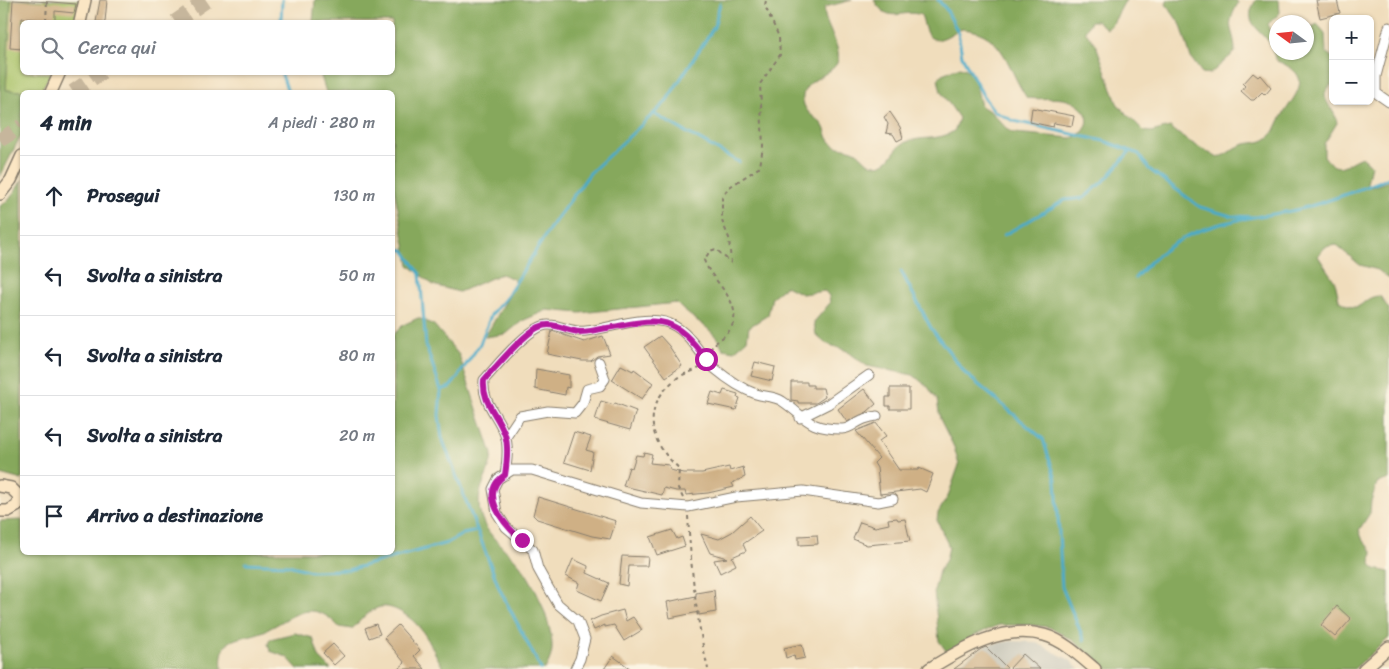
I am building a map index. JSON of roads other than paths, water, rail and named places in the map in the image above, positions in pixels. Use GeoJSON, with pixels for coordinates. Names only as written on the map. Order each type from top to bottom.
{"type":"FeatureCollection","features":[{"type":"Feature","properties":{"kind":"main road"},"geometry":{"type":"LineString","coordinates":[[80,20],[85,0]]}},
{"type":"Feature","properties":{"kind":"main road"},"geometry":{"type":"LineString","coordinates":[[52,90],[59,75]]}},
{"type":"Feature","properties":{"kind":"main road"},"geometry":{"type":"LineString","coordinates":[[0,194],[11,180],[20,160]]}},
{"type":"Feature","properties":{"kind":"main road"},"geometry":{"type":"LineString","coordinates":[[0,486],[18,493],[20,502],[12,510],[0,511]]}},
{"type":"Feature","properties":{"kind":"main road"},"geometry":{"type":"LineString","coordinates":[[929,669],[978,642],[1007,633],[1021,631],[1045,635],[1054,639],[1095,669]]}},
{"type":"Feature","properties":{"kind":"main road"},"geometry":{"type":"LineString","coordinates":[[1364,669],[1389,646]]}},
{"type":"Feature","properties":{"kind":"street"},"geometry":{"type":"LineString","coordinates":[[1389,27],[1376,76],[1376,94],[1389,102]]}},
{"type":"Feature","properties":{"kind":"street"},"geometry":{"type":"LineString","coordinates":[[505,475],[507,461],[506,437],[483,393],[484,380],[527,336],[548,324],[579,332],[638,321],[667,322],[692,340],[706,359],[732,381],[757,394],[782,401],[800,418],[814,426],[844,429],[876,416]]}},
{"type":"Feature","properties":{"kind":"street"},"geometry":{"type":"LineString","coordinates":[[506,437],[520,416],[548,410],[575,413],[583,403],[587,389],[600,386],[605,379],[599,362]]}},
{"type":"Feature","properties":{"kind":"street"},"geometry":{"type":"LineString","coordinates":[[800,418],[828,404],[869,375]]}},
{"type":"Feature","properties":{"kind":"street"},"geometry":{"type":"LineString","coordinates":[[575,669],[580,659],[585,639],[578,621],[558,604],[538,569],[533,550],[506,527],[497,513],[493,489],[498,479],[512,470],[532,470],[641,503],[688,506],[736,498],[803,491],[878,502],[893,499]]}},
{"type":"Feature","properties":{"kind":"waterway"},"geometry":{"type":"LineString","coordinates":[[281,20],[282,0]]}},
{"type":"Feature","properties":{"kind":"waterway"},"geometry":{"type":"LineString","coordinates":[[938,0],[946,9],[958,32],[962,56],[985,99],[995,112],[1014,121],[1104,141],[1139,154],[1149,169],[1200,207],[1231,216],[1255,217]]}},
{"type":"Feature","properties":{"kind":"waterway"},"geometry":{"type":"LineString","coordinates":[[441,390],[450,387],[455,381],[480,344],[491,315],[506,298],[550,228],[590,173],[665,103],[714,27],[720,3]]}},
{"type":"Feature","properties":{"kind":"waterway"},"geometry":{"type":"LineString","coordinates":[[282,75],[287,90]]}},
{"type":"Feature","properties":{"kind":"waterway"},"geometry":{"type":"LineString","coordinates":[[654,114],[739,162]]}},
{"type":"Feature","properties":{"kind":"waterway"},"geometry":{"type":"LineString","coordinates":[[1004,235],[1065,200],[1084,198],[1107,178],[1130,151]]}},
{"type":"Feature","properties":{"kind":"waterway"},"geometry":{"type":"LineString","coordinates":[[1135,278],[1152,260],[1170,246],[1206,228],[1302,208],[1389,178]]}},
{"type":"Feature","properties":{"kind":"waterway"},"geometry":{"type":"LineString","coordinates":[[395,248],[404,250],[420,274],[426,346],[441,390],[439,415],[442,438],[500,590],[541,669]]}},
{"type":"Feature","properties":{"kind":"waterway"},"geometry":{"type":"LineString","coordinates":[[901,271],[931,328],[966,374],[1043,439],[1056,480],[1062,587],[1084,640]]}},
{"type":"Feature","properties":{"kind":"waterway"},"geometry":{"type":"LineString","coordinates":[[246,563],[288,565],[311,571],[348,570],[447,543],[463,534],[477,531]]}},
{"type":"Feature","properties":{"kind":"tunnel"},"geometry":{"type":"LineString","coordinates":[[178,20],[207,0]]}},
{"type":"Feature","properties":{"kind":"tunnel"},"geometry":{"type":"LineString","coordinates":[[76,90],[98,75]]}},
{"type":"Feature","properties":{"kind":"tunnel"},"geometry":{"type":"LineString","coordinates":[[0,140],[20,127]]}}]}
